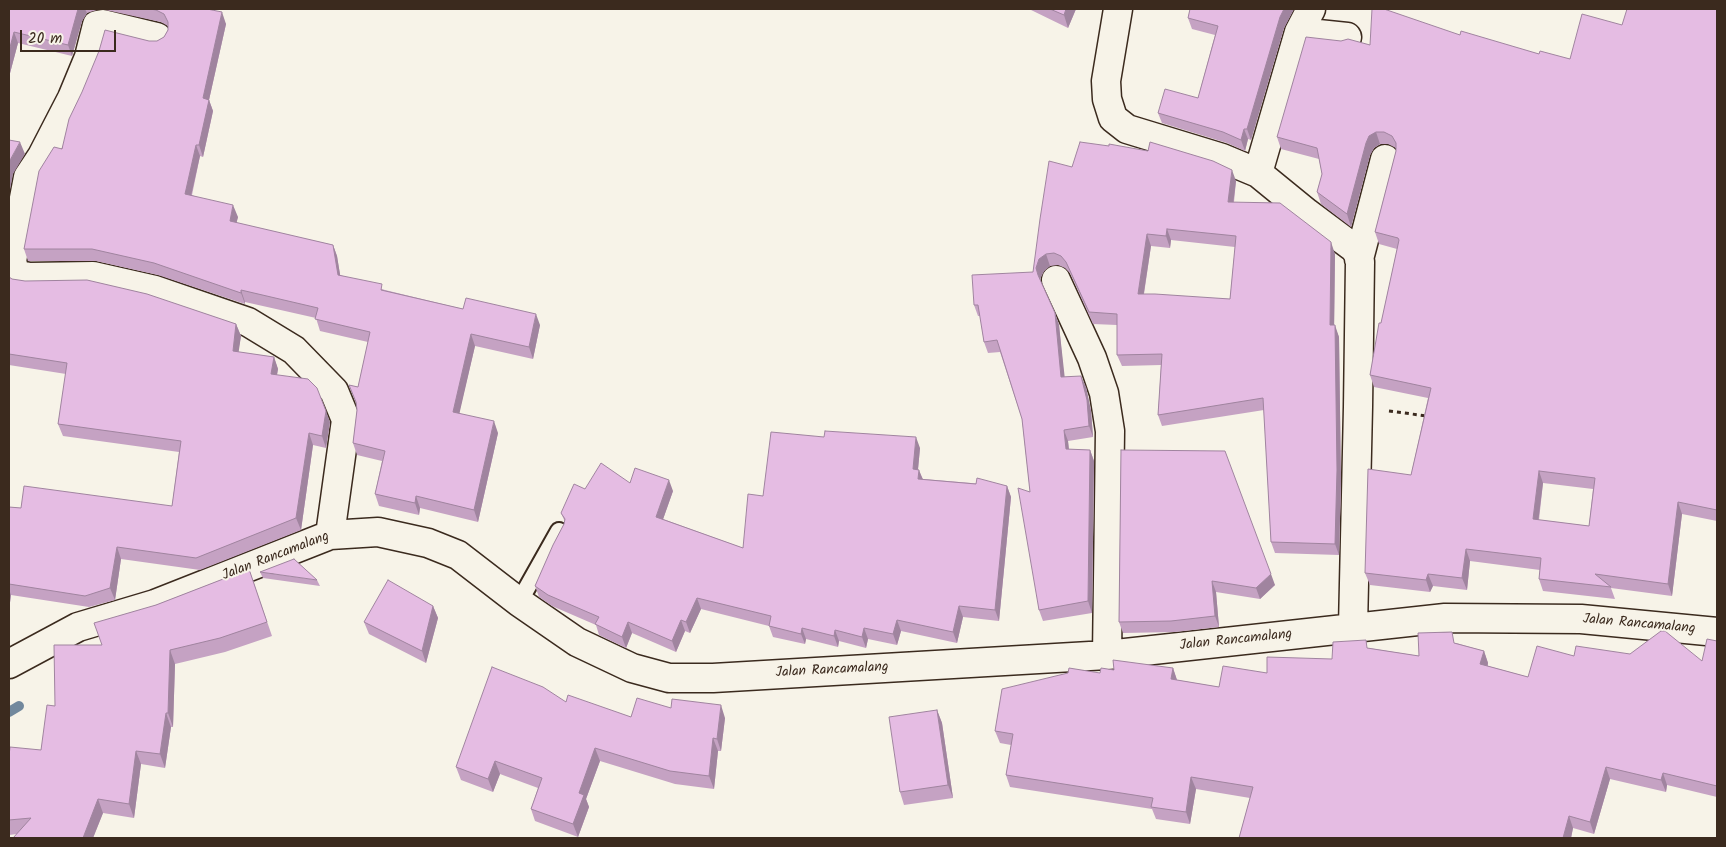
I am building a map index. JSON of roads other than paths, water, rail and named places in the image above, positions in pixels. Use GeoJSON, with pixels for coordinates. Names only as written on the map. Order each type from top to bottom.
{"type":"FeatureCollection","features":[{"type":"Feature","properties":{"kind":"street"},"geometry":{"type":"LineString","coordinates":[[1118,9],[1106,81],[1107,100],[1113,118],[1127,129],[1222,158],[1258,173],[1354,248],[1360,259]]}},
{"type":"Feature","properties":{"kind":"street"},"geometry":{"type":"LineString","coordinates":[[1258,173],[1305,20],[1347,37]]}},
{"type":"Feature","properties":{"kind":"street"},"geometry":{"type":"LineString","coordinates":[[158,37],[103,24],[97,25],[89,57],[72,98],[42,156],[28,177],[12,261],[14,269],[19,275],[29,277],[92,276],[155,290],[248,322],[294,350],[334,391],[346,420],[330,534]]}},
{"type":"Feature","properties":{"kind":"street"},"geometry":{"type":"LineString","coordinates":[[1353,627],[1360,259],[1385,159]]}},
{"type":"Feature","properties":{"kind":"street"},"geometry":{"type":"LineString","coordinates":[[1056,280],[1092,358],[1104,393],[1110,431],[1107,655]]}},
{"type":"Feature","properties":{"kind":"street","name":"Jalan Rancamalang"},"geometry":{"type":"LineString","coordinates":[[9,664],[78,627],[155,604],[330,534],[378,532],[428,543],[458,555],[519,602],[577,642],[632,668],[669,678],[713,678],[1107,655],[1445,618],[1585,620],[1717,632]]}},
{"type":"Feature","properties":{"kind":"lane"},"geometry":{"type":"LineString","coordinates":[[519,602],[560,531]]}},
{"type":"Feature","properties":{"kind":"waterway"},"geometry":{"type":"LineString","coordinates":[[9,712],[19,706]]}}]}
